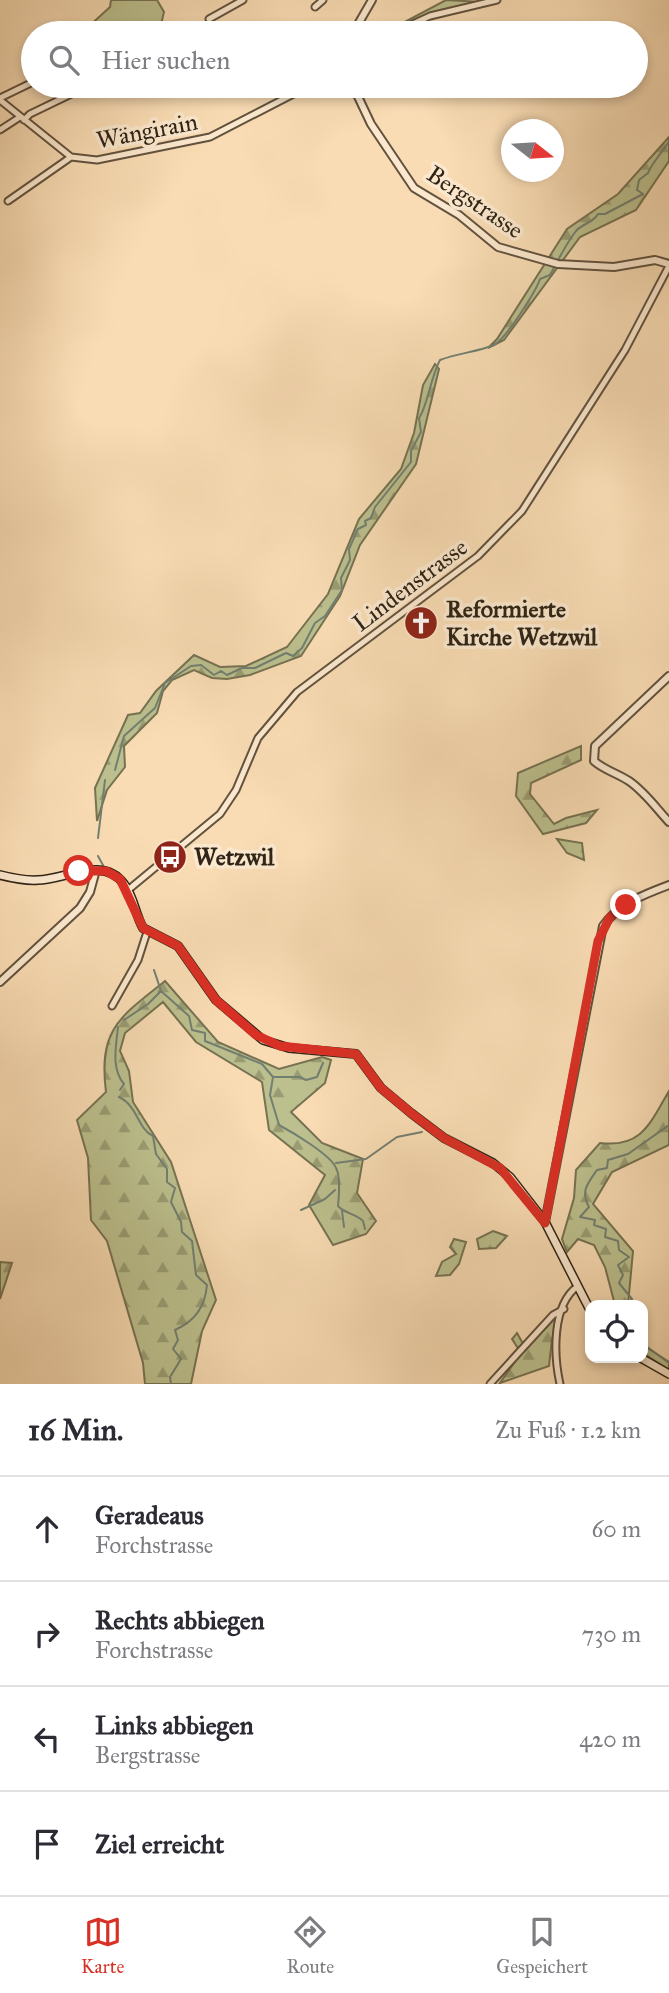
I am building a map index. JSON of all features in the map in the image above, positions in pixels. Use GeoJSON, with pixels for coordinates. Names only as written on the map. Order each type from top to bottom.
{"type":"FeatureCollection","features":[{"type":"Feature","properties":{"kind":"main road"},"geometry":{"type":"LineString","coordinates":[[0,875],[38,880],[96,870],[116,875],[128,890],[141,924],[147,932],[178,946],[216,1000],[263,1040],[280,1046],[346,1050],[358,1055],[381,1088],[411,1113],[444,1138],[500,1168],[545,1223],[585,1302]]}},
{"type":"Feature","properties":{"kind":"main road"},"geometry":{"type":"LineString","coordinates":[[648,1362],[669,1374]]}},
{"type":"Feature","properties":{"kind":"street"},"geometry":{"type":"LineString","coordinates":[[209,19],[243,0]]}},
{"type":"Feature","properties":{"kind":"street"},"geometry":{"type":"LineString","coordinates":[[315,7],[323,0]]}},
{"type":"Feature","properties":{"kind":"street"},"geometry":{"type":"LineString","coordinates":[[360,21],[372,0]]}},
{"type":"Feature","properties":{"kind":"street"},"geometry":{"type":"LineString","coordinates":[[419,21],[497,0]]}},
{"type":"Feature","properties":{"kind":"street","name":"Wängirain"},"geometry":{"type":"LineString","coordinates":[[21,88],[0,99],[71,157],[97,160],[119,158],[188,139],[210,137],[286,98]]}},
{"type":"Feature","properties":{"kind":"street"},"geometry":{"type":"LineString","coordinates":[[0,130],[63,98]]}},
{"type":"Feature","properties":{"kind":"street","name":"Bergstrasse"},"geometry":{"type":"LineString","coordinates":[[359,98],[370,124],[414,188],[459,215],[498,247],[558,264],[614,267],[655,260],[669,265]]}},
{"type":"Feature","properties":{"kind":"street"},"geometry":{"type":"LineString","coordinates":[[8,201],[71,157]]}},
{"type":"Feature","properties":{"kind":"street","name":"Lindenstrasse"},"geometry":{"type":"LineString","coordinates":[[128,890],[220,814],[236,790],[258,738],[297,692],[478,556],[516,519],[536,493],[619,360],[669,265]]}},
{"type":"Feature","properties":{"kind":"street"},"geometry":{"type":"LineString","coordinates":[[669,676],[594,746],[593,753],[594,761],[604,770],[625,778],[640,789],[669,822]]}},
{"type":"Feature","properties":{"kind":"street"},"geometry":{"type":"LineString","coordinates":[[0,982],[80,908],[90,892],[96,870]]}},
{"type":"Feature","properties":{"kind":"street"},"geometry":{"type":"LineString","coordinates":[[545,1223],[603,926],[626,905],[669,885]]}},
{"type":"Feature","properties":{"kind":"street"},"geometry":{"type":"LineString","coordinates":[[112,1006],[138,960],[147,932]]}},
{"type":"Feature","properties":{"kind":"street"},"geometry":{"type":"LineString","coordinates":[[560,1384],[554,1348],[564,1308],[576,1288]]}},
{"type":"Feature","properties":{"kind":"street"},"geometry":{"type":"LineString","coordinates":[[490,1384],[553,1315],[564,1308]]}},
{"type":"Feature","properties":{"kind":"green space"},"geometry":{"type":"Polygon","coordinates":[[[111,0],[157,0],[164,12],[162,21],[95,21],[110,7],[111,0]]]}},
{"type":"Feature","properties":{"kind":"green space"},"geometry":{"type":"Polygon","coordinates":[[[446,0],[483,2],[433,13],[413,21],[407,21],[446,0]]]}},
{"type":"Feature","properties":{"kind":"green space"},"geometry":{"type":"Polygon","coordinates":[[[669,137],[669,161],[636,210],[580,237],[504,340],[488,348],[497,339],[567,229],[618,194],[669,137]]]}},
{"type":"Feature","properties":{"kind":"green space"},"geometry":{"type":"Polygon","coordinates":[[[435,364],[439,369],[416,464],[360,545],[340,596],[301,656],[250,675],[227,679],[212,678],[194,670],[172,680],[163,691],[157,713],[124,746],[125,767],[107,790],[97,821],[95,788],[128,715],[140,713],[156,691],[194,655],[220,667],[246,666],[287,647],[328,594],[359,519],[401,469],[414,433],[423,385],[435,364]]]}},
{"type":"Feature","properties":{"kind":"green space"},"geometry":{"type":"Polygon","coordinates":[[[581,746],[581,760],[531,783],[530,794],[554,824],[597,810],[586,823],[543,834],[516,796],[518,773],[581,746]]]}},
{"type":"Feature","properties":{"kind":"green space"},"geometry":{"type":"Polygon","coordinates":[[[557,839],[582,843],[584,860],[567,853],[557,839]]]}},
{"type":"Feature","properties":{"kind":"green space"},"geometry":{"type":"Polygon","coordinates":[[[165,981],[218,1042],[279,1069],[322,1057],[331,1060],[325,1083],[291,1112],[322,1143],[363,1159],[357,1193],[376,1221],[366,1234],[333,1245],[309,1205],[325,1175],[269,1130],[262,1082],[196,1042],[163,1002],[125,1033],[120,1051],[129,1071],[133,1102],[171,1162],[216,1300],[202,1331],[191,1384],[145,1384],[143,1363],[107,1241],[91,1220],[88,1158],[77,1120],[106,1092],[106,1053],[116,1026],[124,1015],[165,981]]]}},
{"type":"Feature","properties":{"kind":"green space"},"geometry":{"type":"Polygon","coordinates":[[[669,1091],[669,1145],[612,1172],[593,1204],[633,1251],[628,1300],[614,1300],[605,1267],[594,1245],[578,1239],[567,1252],[562,1239],[574,1198],[576,1170],[600,1143],[614,1144],[635,1137],[656,1113],[669,1091]]]}},
{"type":"Feature","properties":{"kind":"green space"},"geometry":{"type":"Polygon","coordinates":[[[493,1231],[507,1236],[496,1248],[479,1249],[477,1239],[493,1231]]]}},
{"type":"Feature","properties":{"kind":"green space"},"geometry":{"type":"Polygon","coordinates":[[[454,1239],[466,1242],[459,1264],[450,1275],[436,1276],[442,1262],[456,1254],[450,1247],[454,1239]]]}},
{"type":"Feature","properties":{"kind":"green space"},"geometry":{"type":"Polygon","coordinates":[[[0,1262],[12,1263],[0,1299],[0,1262]]]}},
{"type":"Feature","properties":{"kind":"green space"},"geometry":{"type":"Polygon","coordinates":[[[554,1319],[558,1323],[552,1339],[549,1366],[500,1383],[521,1353],[512,1339],[517,1333],[526,1349],[554,1319]]]}},
{"type":"Feature","properties":{"kind":"green space"},"geometry":{"type":"Polygon","coordinates":[[[648,1348],[669,1362],[669,1370],[648,1356],[648,1348]]]}},
{"type":"Feature","properties":{"kind":"waterway"},"geometry":{"type":"LineString","coordinates":[[115,770],[124,736],[155,708],[165,683],[191,666],[201,665],[214,675],[221,671],[227,675],[242,668],[255,668],[286,653],[293,656],[302,648],[315,623],[325,616],[342,590],[341,578],[350,560],[349,549],[358,529],[366,525],[365,521],[371,518],[375,507],[411,462],[411,451],[421,432],[419,418],[440,360],[488,347],[499,341],[520,314],[540,279],[550,275],[576,231],[598,214],[605,214],[643,194],[637,190],[639,180],[648,173],[669,141]]}},
{"type":"Feature","properties":{"kind":"waterway"},"geometry":{"type":"LineString","coordinates":[[98,838],[105,780]]}},
{"type":"Feature","properties":{"kind":"waterway"},"geometry":{"type":"LineString","coordinates":[[98,856],[104,867]]}},
{"type":"Feature","properties":{"kind":"waterway"},"geometry":{"type":"LineString","coordinates":[[154,970],[161,991],[189,1016],[192,1030],[205,1033],[205,1041],[262,1064],[273,1077],[270,1095],[279,1125],[310,1144],[333,1163],[339,1176],[338,1206],[363,1221],[365,1229]]}},
{"type":"Feature","properties":{"kind":"waterway"},"geometry":{"type":"LineString","coordinates":[[124,1020],[148,1004],[161,991]]}},
{"type":"Feature","properties":{"kind":"waterway"},"geometry":{"type":"LineString","coordinates":[[118,1027],[116,1064],[124,1084],[120,1090]]}},
{"type":"Feature","properties":{"kind":"waterway"},"geometry":{"type":"LineString","coordinates":[[273,1077],[300,1077],[306,1080],[317,1077],[323,1063]]}},
{"type":"Feature","properties":{"kind":"waterway"},"geometry":{"type":"LineString","coordinates":[[119,1097],[130,1106],[144,1128],[153,1136],[156,1154],[167,1169],[167,1182],[175,1188],[171,1202],[181,1222],[182,1232],[192,1241],[196,1275],[207,1285],[198,1312],[175,1330],[178,1340],[173,1349],[181,1359],[170,1377],[171,1384]]}},
{"type":"Feature","properties":{"kind":"waterway"},"geometry":{"type":"LineString","coordinates":[[631,1300],[619,1283],[623,1275],[618,1265],[629,1257],[619,1250],[618,1241],[605,1237],[606,1229],[594,1225],[595,1220],[580,1217],[589,1207],[585,1192],[597,1170],[607,1168],[608,1160],[628,1154],[669,1125]]}},
{"type":"Feature","properties":{"kind":"waterway"},"geometry":{"type":"LineString","coordinates":[[336,1163],[366,1159],[397,1137],[422,1132]]}},
{"type":"Feature","properties":{"kind":"waterway"},"geometry":{"type":"LineString","coordinates":[[301,1210],[325,1199],[335,1190]]}},
{"type":"Feature","properties":{"kind":"waterway"},"geometry":{"type":"LineString","coordinates":[[342,1211],[344,1227]]}},
{"type":"Feature","properties":{"kind":"waterway"},"geometry":{"type":"LineString","coordinates":[[648,1348],[669,1363]]}},
{"type":"Feature","properties":{"kind":"place","name":"Reformierte Kirche Wetzwil"},"geometry":{"type":"Point","coordinates":[421,623]}},
{"type":"Feature","properties":{"kind":"place","name":"Wetzwil"},"geometry":{"type":"Point","coordinates":[170,857]}},
{"type":"Feature","properties":{"kind":"route"},"geometry":{"type":"LineString","coordinates":[[79,871],[106,871],[120,879],[128,890],[143,928],[170,941],[185,952],[216,1000],[256,1035],[280,1046],[346,1050],[356,1054],[381,1088],[436,1133],[500,1168],[529,1199],[545,1223],[598,941],[603,926],[626,905]]}}]}
